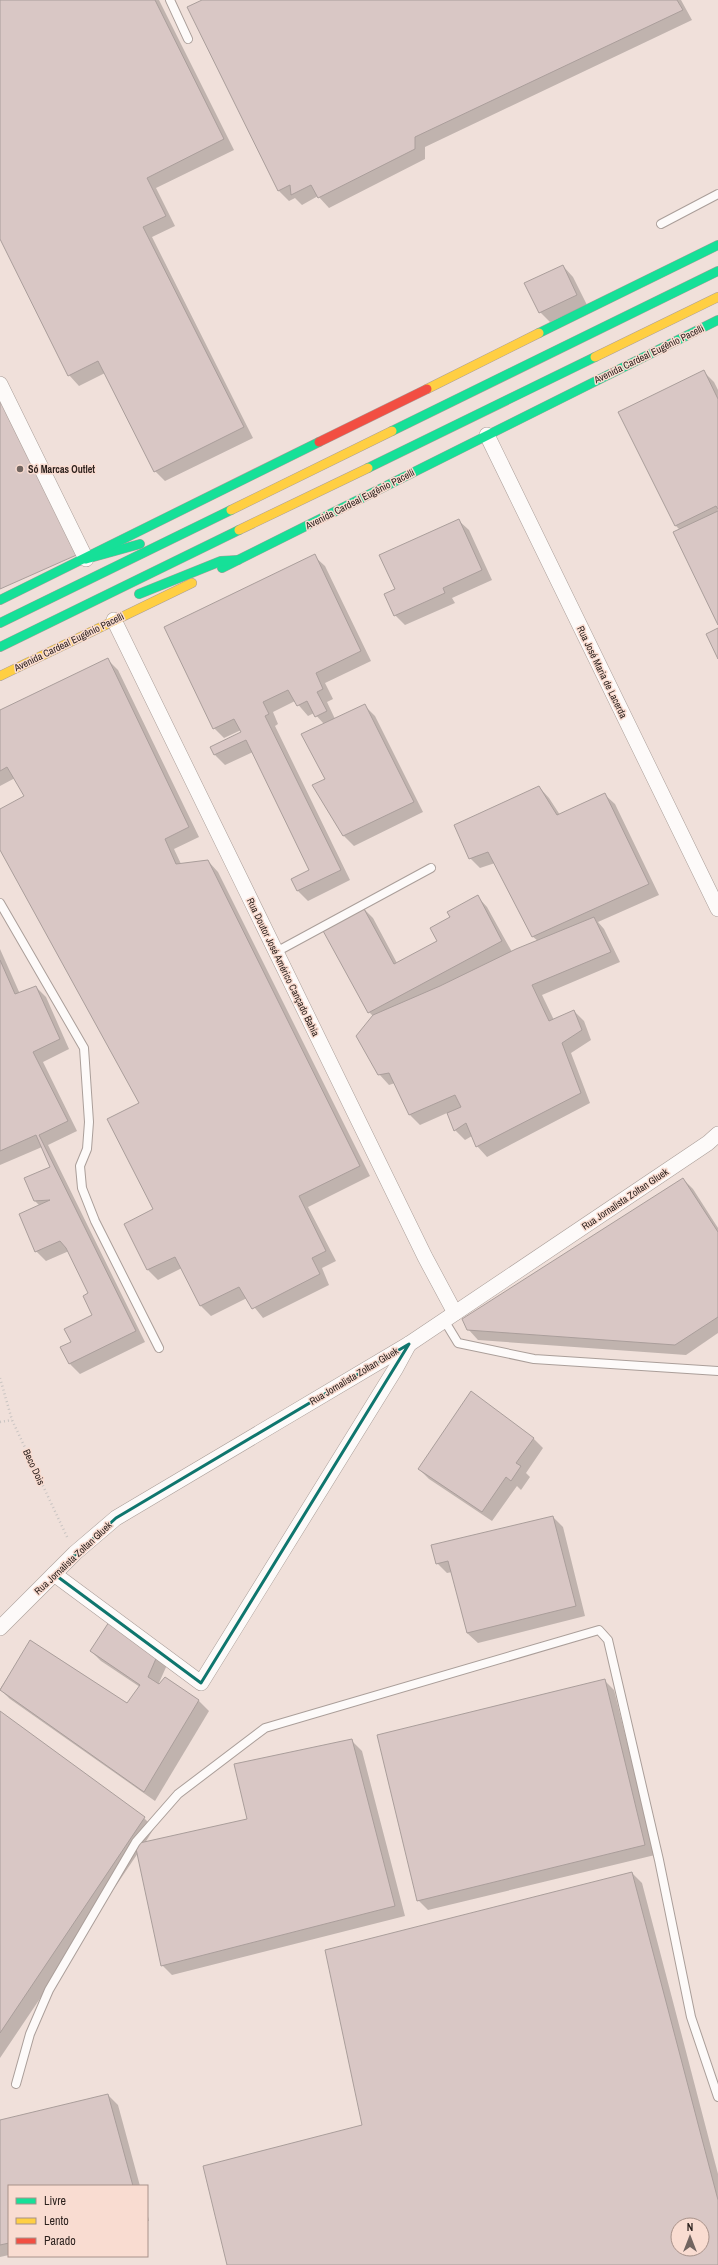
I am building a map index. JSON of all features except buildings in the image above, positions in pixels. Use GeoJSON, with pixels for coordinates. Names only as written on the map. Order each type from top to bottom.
{"type":"FeatureCollection","features":[{"type":"Feature","properties":{"kind":"main road"},"geometry":{"type":"LineString","coordinates":[[0,600],[86,559],[718,245]]}},
{"type":"Feature","properties":{"kind":"main road"},"geometry":{"type":"LineString","coordinates":[[0,623],[718,271]]}},
{"type":"Feature","properties":{"kind":"main road","name":"Avenida Cardeal Eugênio Pacelli"},"geometry":{"type":"LineString","coordinates":[[0,647],[718,297]]}},
{"type":"Feature","properties":{"kind":"main road","name":"Avenida Cardeal Eugênio Pacelli"},"geometry":{"type":"LineString","coordinates":[[0,676],[238,560],[718,320]]}},
{"type":"Feature","properties":{"kind":"main road"},"geometry":{"type":"LineString","coordinates":[[86,559],[189,531]]}},
{"type":"Feature","properties":{"kind":"main road"},"geometry":{"type":"LineString","coordinates":[[133,596],[221,561],[238,560]]}},
{"type":"Feature","properties":{"kind":"main road"},"geometry":{"type":"LineString","coordinates":[[40,627],[60,625],[96,610]]}},
{"type":"Feature","properties":{"kind":"street"},"geometry":{"type":"LineString","coordinates":[[0,384],[86,559]]}},
{"type":"Feature","properties":{"kind":"street","name":"Rua José Maria de Lacerda"},"geometry":{"type":"LineString","coordinates":[[487,435],[718,909]]}},
{"type":"Feature","properties":{"kind":"street","name":"Rua Doutor José Américo Cançado Bahia"},"geometry":{"type":"LineString","coordinates":[[114,620],[425,1257],[450,1316]]}},
{"type":"Feature","properties":{"kind":"street","name":"Rua Jornalista Zoltan Gluek"},"geometry":{"type":"LineString","coordinates":[[0,1627],[75,1553],[116,1518],[409,1344],[708,1143],[718,1134]]}},
{"type":"Feature","properties":{"kind":"street"},"geometry":{"type":"LineString","coordinates":[[54,1574],[201,1682],[396,1368],[409,1344]]}},
{"type":"Feature","properties":{"kind":"lane"},"geometry":{"type":"LineString","coordinates":[[170,0],[188,39]]}},
{"type":"Feature","properties":{"kind":"lane"},"geometry":{"type":"LineString","coordinates":[[661,224],[718,194]]}},
{"type":"Feature","properties":{"kind":"lane"},"geometry":{"type":"LineString","coordinates":[[276,952],[431,868]]}},
{"type":"Feature","properties":{"kind":"lane"},"geometry":{"type":"LineString","coordinates":[[0,903],[84,1048],[89,1122],[87,1149],[80,1166],[82,1188],[95,1221],[159,1348]]}},
{"type":"Feature","properties":{"kind":"lane"},"geometry":{"type":"LineString","coordinates":[[450,1316],[458,1343],[534,1359],[718,1371]]}},
{"type":"Feature","properties":{"kind":"lane"},"geometry":{"type":"LineString","coordinates":[[16,2084],[30,2034],[49,1990],[136,1842],[178,1794],[265,1728],[599,1630],[608,1640],[658,1860],[691,2017],[718,2097]]}},
{"type":"Feature","properties":{"kind":"path","name":"Beco Dois"},"geometry":{"type":"LineString","coordinates":[[0,1378],[12,1420],[75,1553]]}},
{"type":"Feature","properties":{"kind":"path"},"geometry":{"type":"LineString","coordinates":[[0,1422],[12,1420]]}},
{"type":"Feature","properties":{"kind":"highlighted area"},"geometry":{"type":"Polygon","coordinates":[[[409,1344],[201,1683],[54,1574],[116,1518],[409,1344]]]}},
{"type":"Feature","properties":{"kind":"traffic: fast"},"geometry":{"type":"LineString","coordinates":[[539,333],[718,245]]}},
{"type":"Feature","properties":{"kind":"traffic: fast"},"geometry":{"type":"LineString","coordinates":[[392,431],[718,271]]}},
{"type":"Feature","properties":{"kind":"traffic: fast"},"geometry":{"type":"LineString","coordinates":[[222,568],[718,320]]}},
{"type":"Feature","properties":{"kind":"traffic: fast"},"geometry":{"type":"LineString","coordinates":[[368,468],[595,357]]}},
{"type":"Feature","properties":{"kind":"traffic: fast"},"geometry":{"type":"LineString","coordinates":[[0,600],[319,442]]}},
{"type":"Feature","properties":{"kind":"traffic: fast"},"geometry":{"type":"LineString","coordinates":[[0,623],[231,510]]}},
{"type":"Feature","properties":{"kind":"traffic: fast"},"geometry":{"type":"LineString","coordinates":[[0,647],[239,530]]}},
{"type":"Feature","properties":{"kind":"traffic: fast"},"geometry":{"type":"LineString","coordinates":[[86,559],[140,544]]}},
{"type":"Feature","properties":{"kind":"traffic: fast"},"geometry":{"type":"LineString","coordinates":[[139,594],[221,561],[238,560]]}},
{"type":"Feature","properties":{"kind":"traffic: slow"},"geometry":{"type":"LineString","coordinates":[[595,357],[718,297]]}},
{"type":"Feature","properties":{"kind":"traffic: slow"},"geometry":{"type":"LineString","coordinates":[[427,389],[539,333]]}},
{"type":"Feature","properties":{"kind":"traffic: slow"},"geometry":{"type":"LineString","coordinates":[[231,510],[392,431]]}},
{"type":"Feature","properties":{"kind":"traffic: slow"},"geometry":{"type":"LineString","coordinates":[[239,530],[368,468]]}},
{"type":"Feature","properties":{"kind":"traffic: slow"},"geometry":{"type":"LineString","coordinates":[[0,676],[192,583]]}},
{"type":"Feature","properties":{"kind":"traffic: jam"},"geometry":{"type":"LineString","coordinates":[[319,442],[427,389]]}},
{"type":"Feature","properties":{"kind":"place","name":"Só Marcas Outlet"},"geometry":{"type":"Point","coordinates":[20,469]}}]}
